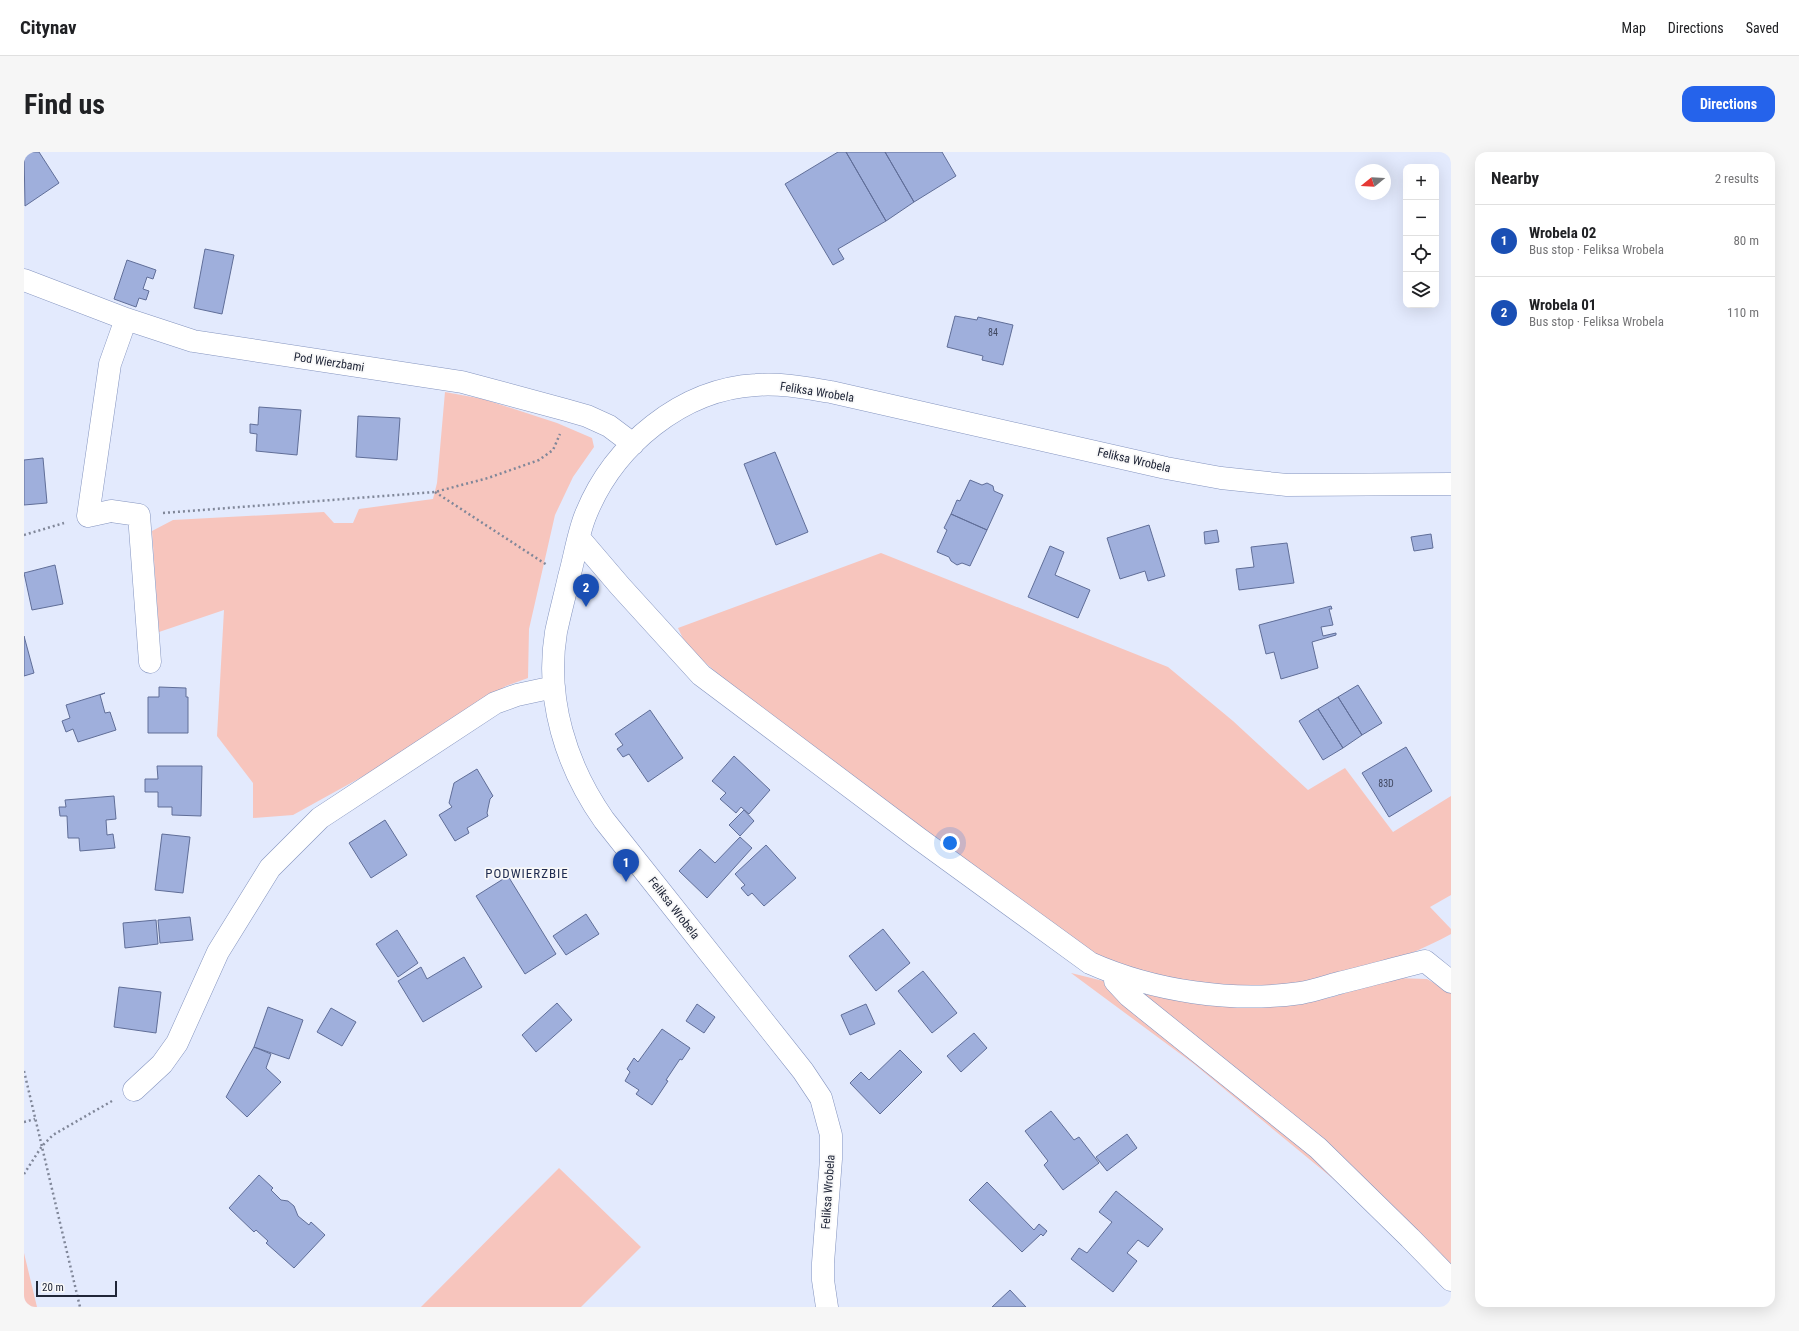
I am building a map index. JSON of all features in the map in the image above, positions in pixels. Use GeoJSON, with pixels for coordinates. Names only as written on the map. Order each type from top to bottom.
{"type":"FeatureCollection","features":[{"type":"Feature","properties":{"kind":"street","name":"Pod Wierzbami"},"geometry":{"type":"LineString","coordinates":[[24,280],[193,341],[462,382],[566,410],[587,416],[609,426],[633,444]]}},
{"type":"Feature","properties":{"kind":"street"},"geometry":{"type":"LineString","coordinates":[[126,318],[110,364],[88,516],[112,511],[139,515],[150,662]]}},
{"type":"Feature","properties":{"kind":"street","name":"Feliksa Wrobela"},"geometry":{"type":"LineString","coordinates":[[827,1307],[823,1280],[823,1263],[831,1159],[831,1135],[820,1098],[804,1070],[609,826],[590,800],[580,781],[562,734],[554,687],[556,633],[586,514],[600,488],[616,464],[633,444],[656,423],[673,411],[696,399],[723,390],[755,385],[787,384],[831,392],[1166,468],[1221,478],[1287,485],[1451,484]]}},
{"type":"Feature","properties":{"kind":"street"},"geometry":{"type":"LineString","coordinates":[[579,538],[620,586],[701,675],[918,838],[1090,963],[1115,974],[1169,988],[1228,995],[1267,996],[1302,993],[1425,961],[1451,982]]}},
{"type":"Feature","properties":{"kind":"street"},"geometry":{"type":"LineString","coordinates":[[134,1090],[162,1064],[177,1043],[218,952],[270,868],[320,818],[495,703],[517,695],[554,687]]}},
{"type":"Feature","properties":{"kind":"street"},"geometry":{"type":"LineString","coordinates":[[1115,974],[1115,981],[1130,996],[1318,1148],[1451,1280]]}},
{"type":"Feature","properties":{"kind":"path"},"geometry":{"type":"LineString","coordinates":[[139,515],[435,492],[488,478],[539,460],[553,450],[559,438],[566,410]]}},
{"type":"Feature","properties":{"kind":"path"},"geometry":{"type":"LineString","coordinates":[[435,492],[549,566]]}},
{"type":"Feature","properties":{"kind":"path"},"geometry":{"type":"LineString","coordinates":[[24,535],[88,516]]}},
{"type":"Feature","properties":{"kind":"path"},"geometry":{"type":"LineString","coordinates":[[24,1072],[80,1307]]}},
{"type":"Feature","properties":{"kind":"path"},"geometry":{"type":"LineString","coordinates":[[24,1174],[42,1146],[52,1135],[134,1090]]}},
{"type":"Feature","properties":{"kind":"path"},"geometry":{"type":"LineString","coordinates":[[24,1122],[35,1119]]}},
{"type":"Feature","properties":{"kind":"shaded area"},"geometry":{"type":"Polygon","coordinates":[[[445,392],[483,399],[557,423],[592,438],[594,447],[573,477],[555,515],[529,629],[528,678],[506,686],[369,773],[293,815],[253,818],[253,783],[217,736],[224,610],[159,632],[152,531],[173,520],[324,512],[334,523],[353,523],[359,509],[433,499],[437,483],[445,392]]]}},
{"type":"Feature","properties":{"kind":"shaded area"},"geometry":{"type":"Polygon","coordinates":[[[881,553],[1168,667],[1233,721],[1308,790],[1345,768],[1393,832],[1451,796],[1451,895],[1430,907],[1451,929],[1451,934],[1419,950],[1386,963],[1352,973],[1316,981],[1280,986],[1245,988],[1209,987],[1162,981],[1138,973],[1081,946],[747,699],[687,647],[678,628],[881,553]]]}},
{"type":"Feature","properties":{"kind":"shaded area"},"geometry":{"type":"Polygon","coordinates":[[[1071,973],[1176,999],[1246,1008],[1329,998],[1394,978],[1427,979],[1451,993],[1451,1276],[1194,1064],[1071,973]]]}},
{"type":"Feature","properties":{"kind":"shaded area"},"geometry":{"type":"Polygon","coordinates":[[[559,1168],[641,1247],[581,1307],[421,1307],[559,1168]]]}},
{"type":"Feature","properties":{"kind":"shaded area"},"geometry":{"type":"Polygon","coordinates":[[[24,1253],[37,1307],[24,1307],[24,1253]]]}},
{"type":"Feature","properties":{"kind":"building"},"geometry":{"type":"Polygon","coordinates":[[[24,152],[39,152],[59,183],[25,206],[24,152]]]}},
{"type":"Feature","properties":{"kind":"building"},"geometry":{"type":"Polygon","coordinates":[[[838,152],[846,152],[886,221],[838,249],[844,259],[833,265],[785,184],[838,152]]]}},
{"type":"Feature","properties":{"kind":"building"},"geometry":{"type":"Polygon","coordinates":[[[846,152],[885,152],[914,202],[886,221],[846,152]]]}},
{"type":"Feature","properties":{"kind":"building"},"geometry":{"type":"Polygon","coordinates":[[[885,152],[942,152],[956,176],[914,202],[885,152]]]}},
{"type":"Feature","properties":{"kind":"building"},"geometry":{"type":"Polygon","coordinates":[[[205,249],[234,255],[222,314],[194,308],[205,249]]]}},
{"type":"Feature","properties":{"kind":"building"},"geometry":{"type":"Polygon","coordinates":[[[127,260],[156,270],[153,279],[147,277],[143,289],[149,291],[146,300],[139,298],[136,307],[114,299],[127,260]]]}},
{"type":"Feature","properties":{"kind":"building"},"geometry":{"type":"Polygon","coordinates":[[[955,316],[977,320],[978,317],[1013,325],[1003,365],[982,360],[983,356],[947,347],[955,316]]]}},
{"type":"Feature","properties":{"kind":"building"},"geometry":{"type":"Polygon","coordinates":[[[259,407],[301,410],[297,455],[256,451],[257,434],[250,433],[250,424],[258,425],[259,407]]]}},
{"type":"Feature","properties":{"kind":"building"},"geometry":{"type":"Polygon","coordinates":[[[358,416],[400,418],[397,460],[356,457],[358,416]]]}},
{"type":"Feature","properties":{"kind":"building"},"geometry":{"type":"Polygon","coordinates":[[[775,452],[808,532],[776,545],[744,464],[775,452]]]}},
{"type":"Feature","properties":{"kind":"building"},"geometry":{"type":"Polygon","coordinates":[[[43,458],[47,503],[24,505],[24,460],[43,458]]]}},
{"type":"Feature","properties":{"kind":"building"},"geometry":{"type":"Polygon","coordinates":[[[970,480],[982,485],[987,483],[993,486],[994,491],[1003,495],[987,530],[951,514],[957,500],[960,501],[970,480]]]}},
{"type":"Feature","properties":{"kind":"building"},"geometry":{"type":"Polygon","coordinates":[[[951,514],[987,530],[970,566],[962,563],[957,565],[951,561],[949,557],[937,552],[947,530],[944,528],[951,514]]]}},
{"type":"Feature","properties":{"kind":"building"},"geometry":{"type":"Polygon","coordinates":[[[1149,525],[1165,576],[1148,581],[1145,571],[1120,579],[1107,538],[1149,525]]]}},
{"type":"Feature","properties":{"kind":"building"},"geometry":{"type":"Polygon","coordinates":[[[1217,530],[1219,542],[1205,544],[1204,532],[1217,530]]]}},
{"type":"Feature","properties":{"kind":"building"},"geometry":{"type":"Polygon","coordinates":[[[1431,534],[1433,548],[1414,551],[1411,537],[1431,534]]]}},
{"type":"Feature","properties":{"kind":"building"},"geometry":{"type":"Polygon","coordinates":[[[1287,543],[1294,583],[1239,590],[1236,569],[1254,567],[1251,547],[1287,543]]]}},
{"type":"Feature","properties":{"kind":"building"},"geometry":{"type":"Polygon","coordinates":[[[1050,546],[1064,552],[1055,575],[1090,590],[1078,618],[1028,597],[1050,546]]]}},
{"type":"Feature","properties":{"kind":"building"},"geometry":{"type":"Polygon","coordinates":[[[55,565],[63,604],[32,610],[24,573],[55,565]]]}},
{"type":"Feature","properties":{"kind":"building"},"geometry":{"type":"Polygon","coordinates":[[[1331,606],[1332,609],[1329,609],[1333,625],[1321,627],[1323,636],[1336,633],[1336,635],[1312,642],[1318,668],[1281,679],[1274,652],[1266,654],[1259,625],[1331,606]]]}},
{"type":"Feature","properties":{"kind":"building"},"geometry":{"type":"Polygon","coordinates":[[[24,636],[34,673],[24,676],[24,636]]]}},
{"type":"Feature","properties":{"kind":"building"},"geometry":{"type":"Polygon","coordinates":[[[1358,685],[1382,723],[1362,735],[1338,697],[1358,685]]]}},
{"type":"Feature","properties":{"kind":"building"},"geometry":{"type":"Polygon","coordinates":[[[159,687],[186,688],[186,697],[188,697],[188,733],[148,733],[148,697],[159,697],[159,687]]]}},
{"type":"Feature","properties":{"kind":"building"},"geometry":{"type":"Polygon","coordinates":[[[105,693],[100,695],[105,713],[110,712],[116,730],[78,742],[73,729],[66,732],[62,721],[70,718],[66,705],[105,693]]]}},
{"type":"Feature","properties":{"kind":"building"},"geometry":{"type":"Polygon","coordinates":[[[1338,697],[1362,735],[1343,748],[1318,709],[1338,697]]]}},
{"type":"Feature","properties":{"kind":"building"},"geometry":{"type":"Polygon","coordinates":[[[1318,709],[1343,748],[1323,760],[1299,721],[1318,709]]]}},
{"type":"Feature","properties":{"kind":"building"},"geometry":{"type":"Polygon","coordinates":[[[650,710],[683,758],[648,782],[629,754],[623,757],[617,749],[623,745],[615,734],[650,710]]]}},
{"type":"Feature","properties":{"kind":"building"},"geometry":{"type":"Polygon","coordinates":[[[1406,747],[1432,791],[1389,817],[1362,773],[1406,747]]]}},
{"type":"Feature","properties":{"kind":"building"},"geometry":{"type":"Polygon","coordinates":[[[734,756],[770,790],[749,814],[741,807],[736,813],[720,799],[726,793],[712,781],[734,756]]]}},
{"type":"Feature","properties":{"kind":"building"},"geometry":{"type":"Polygon","coordinates":[[[157,766],[202,766],[201,816],[172,815],[172,807],[158,807],[158,792],[145,792],[145,779],[158,779],[157,766]]]}},
{"type":"Feature","properties":{"kind":"building"},"geometry":{"type":"Polygon","coordinates":[[[477,769],[493,796],[490,799],[487,813],[488,816],[467,828],[469,833],[455,841],[439,815],[452,807],[449,803],[454,783],[477,769]]]}},
{"type":"Feature","properties":{"kind":"building"},"geometry":{"type":"Polygon","coordinates":[[[114,796],[116,819],[106,820],[107,835],[113,834],[115,848],[80,851],[79,838],[68,838],[67,816],[60,816],[59,807],[66,807],[65,800],[114,796]]]}},
{"type":"Feature","properties":{"kind":"building"},"geometry":{"type":"Polygon","coordinates":[[[744,810],[754,821],[740,836],[729,825],[744,810]]]}},
{"type":"Feature","properties":{"kind":"building"},"geometry":{"type":"Polygon","coordinates":[[[385,820],[407,855],[371,878],[349,843],[385,820]]]}},
{"type":"Feature","properties":{"kind":"building"},"geometry":{"type":"Polygon","coordinates":[[[162,834],[190,837],[183,893],[155,890],[162,834]]]}},
{"type":"Feature","properties":{"kind":"building"},"geometry":{"type":"Polygon","coordinates":[[[740,837],[752,848],[707,898],[679,871],[700,849],[715,863],[740,837]]]}},
{"type":"Feature","properties":{"kind":"building"},"geometry":{"type":"Polygon","coordinates":[[[766,845],[796,878],[764,906],[752,893],[748,896],[741,888],[745,885],[735,874],[766,845]]]}},
{"type":"Feature","properties":{"kind":"building"},"geometry":{"type":"Polygon","coordinates":[[[508,876],[556,954],[525,974],[476,896],[508,876]]]}},
{"type":"Feature","properties":{"kind":"building"},"geometry":{"type":"Polygon","coordinates":[[[586,914],[599,934],[566,955],[553,936],[586,914]]]}},
{"type":"Feature","properties":{"kind":"building"},"geometry":{"type":"Polygon","coordinates":[[[190,917],[193,940],[160,943],[158,920],[190,917]]]}},
{"type":"Feature","properties":{"kind":"building"},"geometry":{"type":"Polygon","coordinates":[[[156,920],[158,944],[125,948],[123,923],[156,920]]]}},
{"type":"Feature","properties":{"kind":"building"},"geometry":{"type":"Polygon","coordinates":[[[883,929],[910,963],[876,991],[849,956],[883,929]]]}},
{"type":"Feature","properties":{"kind":"building"},"geometry":{"type":"Polygon","coordinates":[[[397,930],[418,963],[398,977],[376,944],[397,930]]]}},
{"type":"Feature","properties":{"kind":"building"},"geometry":{"type":"Polygon","coordinates":[[[464,957],[482,987],[423,1022],[398,981],[421,967],[427,979],[464,957]]]}},
{"type":"Feature","properties":{"kind":"building"},"geometry":{"type":"Polygon","coordinates":[[[923,971],[957,1013],[932,1033],[898,991],[923,971]]]}},
{"type":"Feature","properties":{"kind":"building"},"geometry":{"type":"Polygon","coordinates":[[[119,987],[161,992],[156,1033],[114,1027],[119,987]]]}},
{"type":"Feature","properties":{"kind":"building"},"geometry":{"type":"Polygon","coordinates":[[[557,1003],[572,1020],[536,1052],[522,1035],[557,1003]]]}},
{"type":"Feature","properties":{"kind":"building"},"geometry":{"type":"Polygon","coordinates":[[[697,1004],[715,1017],[704,1033],[686,1021],[697,1004]]]}},
{"type":"Feature","properties":{"kind":"building"},"geometry":{"type":"Polygon","coordinates":[[[866,1004],[875,1024],[850,1035],[841,1015],[866,1004]]]}},
{"type":"Feature","properties":{"kind":"building"},"geometry":{"type":"Polygon","coordinates":[[[268,1007],[303,1020],[289,1059],[254,1047],[268,1007]]]}},
{"type":"Feature","properties":{"kind":"building"},"geometry":{"type":"Polygon","coordinates":[[[331,1008],[356,1022],[342,1046],[317,1032],[331,1008]]]}},
{"type":"Feature","properties":{"kind":"building"},"geometry":{"type":"Polygon","coordinates":[[[662,1029],[690,1048],[682,1060],[680,1059],[666,1080],[668,1081],[652,1105],[636,1094],[639,1090],[625,1081],[630,1072],[627,1069],[634,1058],[638,1062],[662,1029]]]}},
{"type":"Feature","properties":{"kind":"building"},"geometry":{"type":"Polygon","coordinates":[[[974,1033],[987,1048],[961,1072],[947,1056],[974,1033]]]}},
{"type":"Feature","properties":{"kind":"building"},"geometry":{"type":"Polygon","coordinates":[[[254,1047],[271,1054],[266,1068],[281,1082],[247,1117],[226,1097],[254,1047]]]}},
{"type":"Feature","properties":{"kind":"building"},"geometry":{"type":"Polygon","coordinates":[[[900,1050],[922,1072],[880,1114],[850,1083],[861,1072],[869,1080],[900,1050]]]}},
{"type":"Feature","properties":{"kind":"building"},"geometry":{"type":"Polygon","coordinates":[[[1051,1111],[1074,1140],[1079,1137],[1099,1163],[1063,1190],[1044,1165],[1048,1161],[1025,1131],[1051,1111]]]}},
{"type":"Feature","properties":{"kind":"building"},"geometry":{"type":"Polygon","coordinates":[[[1127,1134],[1137,1148],[1107,1171],[1096,1157],[1127,1134]]]}},
{"type":"Feature","properties":{"kind":"building"},"geometry":{"type":"Polygon","coordinates":[[[259,1175],[273,1188],[271,1190],[281,1200],[288,1201],[294,1206],[298,1216],[309,1225],[311,1222],[325,1235],[294,1268],[266,1243],[268,1241],[256,1230],[254,1232],[229,1208],[259,1175]]]}},
{"type":"Feature","properties":{"kind":"building"},"geometry":{"type":"Polygon","coordinates":[[[987,1182],[1034,1230],[1039,1224],[1047,1231],[1043,1236],[1041,1234],[1022,1252],[969,1200],[987,1182]]]}},
{"type":"Feature","properties":{"kind":"building"},"geometry":{"type":"Polygon","coordinates":[[[1116,1191],[1163,1229],[1148,1247],[1138,1240],[1127,1253],[1137,1261],[1113,1292],[1071,1259],[1079,1248],[1087,1253],[1112,1222],[1099,1212],[1116,1191]]]}},
{"type":"Feature","properties":{"kind":"building"},"geometry":{"type":"Polygon","coordinates":[[[1010,1290],[1026,1307],[992,1307],[1010,1290]]]}},
{"type":"Feature","properties":{"kind":"place","name":"Wrobela 01"},"geometry":{"type":"Point","coordinates":[586,607]}},
{"type":"Feature","properties":{"kind":"place","name":"Wrobela 02"},"geometry":{"type":"Point","coordinates":[626,882]}},
{"type":"Feature","properties":{"kind":"district","name":"PODWIERZBIE"},"geometry":{"type":"Point","coordinates":[527,873]}}]}
